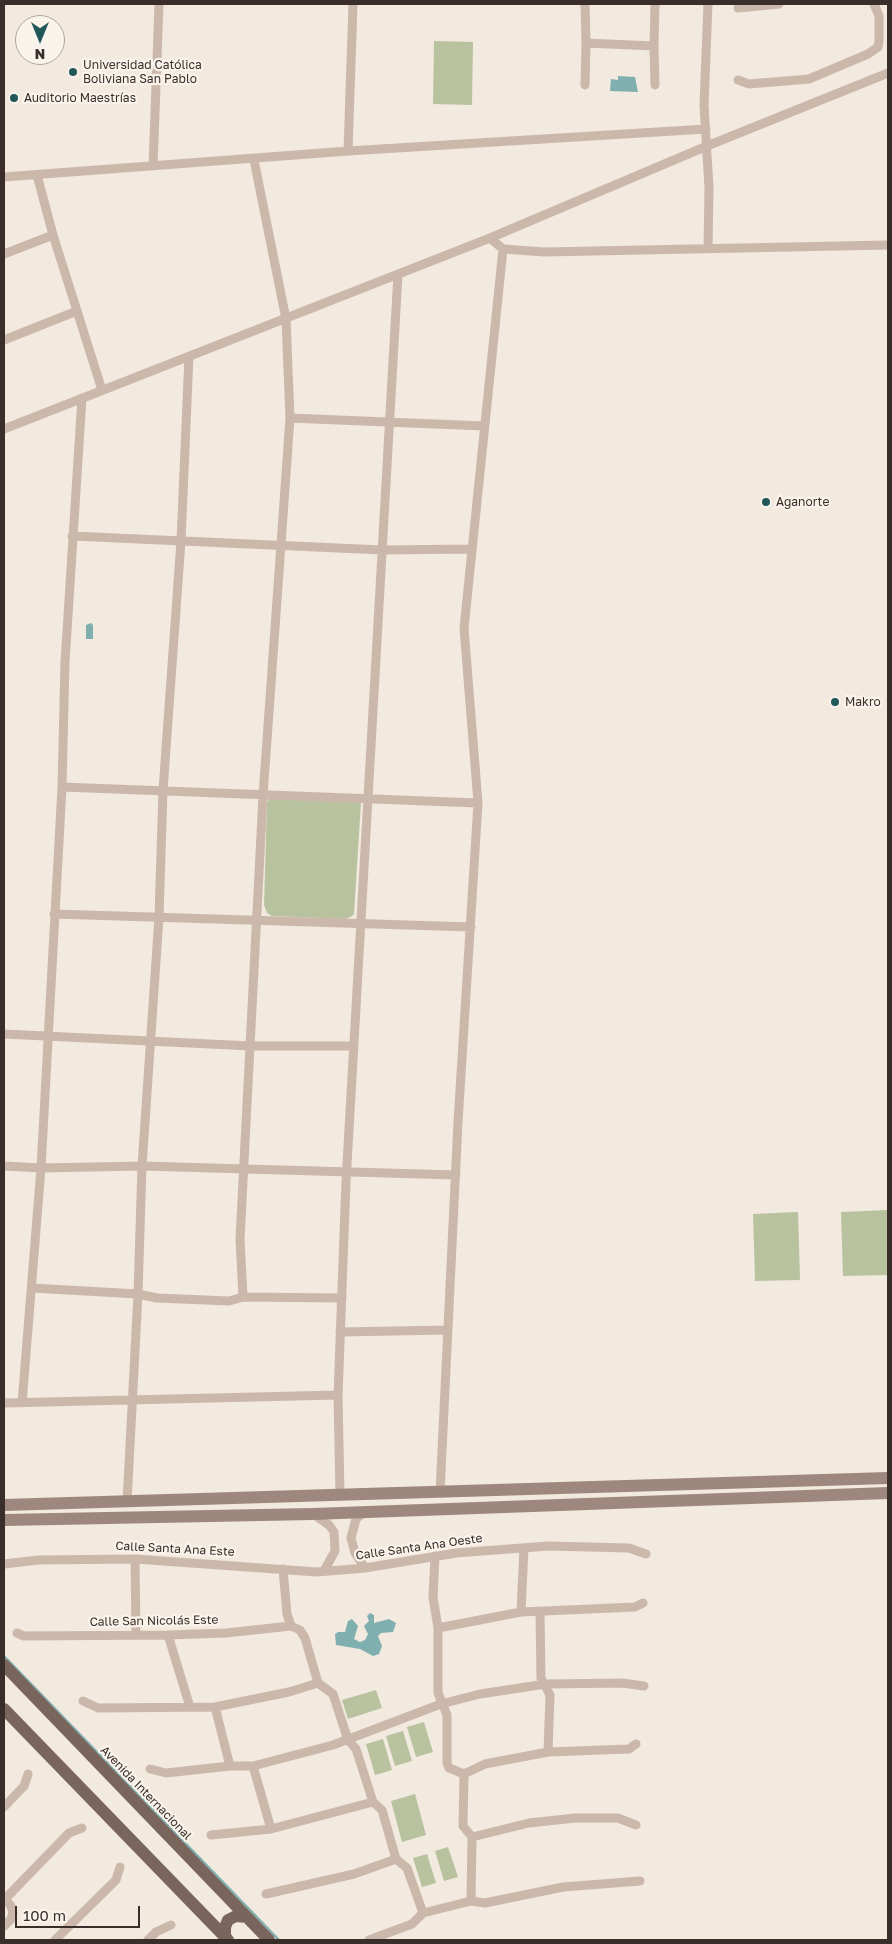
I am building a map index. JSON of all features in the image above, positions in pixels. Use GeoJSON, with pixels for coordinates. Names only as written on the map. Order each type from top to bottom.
{"type":"FeatureCollection","features":[{"type":"Feature","properties":{"kind":"main road"},"geometry":{"type":"LineString","coordinates":[[4,1505],[888,1478]]}},
{"type":"Feature","properties":{"kind":"main road"},"geometry":{"type":"LineString","coordinates":[[674,1485],[676,1500]]}},
{"type":"Feature","properties":{"kind":"main road"},"geometry":{"type":"LineString","coordinates":[[426,1510],[427,1493]]}},
{"type":"Feature","properties":{"kind":"main road"},"geometry":{"type":"LineString","coordinates":[[4,1520],[312,1514],[888,1493]]}},
{"type":"Feature","properties":{"kind":"main road"},"geometry":{"type":"LineString","coordinates":[[257,1514],[258,1498]]}},
{"type":"Feature","properties":{"kind":"main road","name":"Avenida Internacional"},"geometry":{"type":"LineString","coordinates":[[4,1665],[269,1940]]}},
{"type":"Feature","properties":{"kind":"main road"},"geometry":{"type":"LineString","coordinates":[[4,1709],[226,1939]]}},
{"type":"Feature","properties":{"kind":"main road"},"geometry":{"type":"LineString","coordinates":[[208,1919],[216,1919],[224,1915],[229,1899]]}},
{"type":"Feature","properties":{"kind":"main road"},"geometry":{"type":"LineString","coordinates":[[226,1939],[225,1927],[228,1920],[236,1916],[247,1917]]}},
{"type":"Feature","properties":{"kind":"street"},"geometry":{"type":"LineString","coordinates":[[153,166],[159,4]]}},
{"type":"Feature","properties":{"kind":"street"},"geometry":{"type":"LineString","coordinates":[[348,151],[353,4]]}},
{"type":"Feature","properties":{"kind":"street"},"geometry":{"type":"LineString","coordinates":[[584,4],[586,44],[585,85]]}},
{"type":"Feature","properties":{"kind":"street"},"geometry":{"type":"LineString","coordinates":[[655,4],[655,85]]}},
{"type":"Feature","properties":{"kind":"street"},"geometry":{"type":"LineString","coordinates":[[708,4],[704,105],[707,146],[708,249]]}},
{"type":"Feature","properties":{"kind":"street"},"geometry":{"type":"LineString","coordinates":[[738,8],[779,4]]}},
{"type":"Feature","properties":{"kind":"street"},"geometry":{"type":"LineString","coordinates":[[738,80],[749,84],[809,78],[868,54],[878,47],[884,15],[874,4]]}},
{"type":"Feature","properties":{"kind":"street"},"geometry":{"type":"LineString","coordinates":[[586,44],[654,46]]}},
{"type":"Feature","properties":{"kind":"street"},"geometry":{"type":"LineString","coordinates":[[4,429],[490,238],[707,146],[888,73]]}},
{"type":"Feature","properties":{"kind":"street"},"geometry":{"type":"LineString","coordinates":[[4,177],[254,160],[348,151],[706,129]]}},
{"type":"Feature","properties":{"kind":"street"},"geometry":{"type":"LineString","coordinates":[[243,1298],[240,1239],[263,796],[290,418],[286,319],[254,160]]}},
{"type":"Feature","properties":{"kind":"street"},"geometry":{"type":"LineString","coordinates":[[37,175],[53,235],[102,390]]}},
{"type":"Feature","properties":{"kind":"street"},"geometry":{"type":"LineString","coordinates":[[4,254],[53,235]]}},
{"type":"Feature","properties":{"kind":"street"},"geometry":{"type":"LineString","coordinates":[[490,238],[503,249],[544,252],[888,245]]}},
{"type":"Feature","properties":{"kind":"street"},"geometry":{"type":"LineString","coordinates":[[440,1492],[478,803],[464,628],[503,249]]}},
{"type":"Feature","properties":{"kind":"street"},"geometry":{"type":"LineString","coordinates":[[340,1495],[338,1395],[347,1172],[398,274]]}},
{"type":"Feature","properties":{"kind":"street"},"geometry":{"type":"LineString","coordinates":[[4,340],[77,311]]}},
{"type":"Feature","properties":{"kind":"street"},"geometry":{"type":"LineString","coordinates":[[127,1502],[134,1399],[142,1166],[159,917],[163,790],[181,541],[188,356]]}},
{"type":"Feature","properties":{"kind":"street"},"geometry":{"type":"LineString","coordinates":[[22,1402],[41,1168],[49,1036],[62,787],[65,662],[82,398]]}},
{"type":"Feature","properties":{"kind":"street"},"geometry":{"type":"LineString","coordinates":[[290,418],[484,426]]}},
{"type":"Feature","properties":{"kind":"street"},"geometry":{"type":"LineString","coordinates":[[72,536],[382,550],[471,549]]}},
{"type":"Feature","properties":{"kind":"street"},"geometry":{"type":"LineString","coordinates":[[62,787],[478,803]]}},
{"type":"Feature","properties":{"kind":"street"},"geometry":{"type":"LineString","coordinates":[[54,914],[471,927]]}},
{"type":"Feature","properties":{"kind":"street"},"geometry":{"type":"LineString","coordinates":[[4,1034],[251,1046],[354,1046]]}},
{"type":"Feature","properties":{"kind":"street"},"geometry":{"type":"LineString","coordinates":[[4,1166],[41,1168],[142,1166],[244,1168],[456,1175]]}},
{"type":"Feature","properties":{"kind":"street"},"geometry":{"type":"LineString","coordinates":[[32,1288],[138,1294],[157,1298],[229,1301],[243,1298],[342,1298]]}},
{"type":"Feature","properties":{"kind":"street"},"geometry":{"type":"LineString","coordinates":[[340,1332],[448,1330]]}},
{"type":"Feature","properties":{"kind":"street"},"geometry":{"type":"LineString","coordinates":[[4,1403],[338,1395]]}},
{"type":"Feature","properties":{"kind":"street"},"geometry":{"type":"LineString","coordinates":[[364,1512],[356,1519],[351,1538],[355,1553],[365,1568]]}},
{"type":"Feature","properties":{"kind":"street"},"geometry":{"type":"LineString","coordinates":[[312,1514],[329,1525],[334,1532],[335,1551],[324,1571]]}},
{"type":"Feature","properties":{"kind":"street","name":"Calle Santa Ana Oeste"},"geometry":{"type":"LineString","coordinates":[[344,1569],[365,1568],[435,1556],[548,1546],[628,1548],[646,1554]]}},
{"type":"Feature","properties":{"kind":"street"},"geometry":{"type":"LineString","coordinates":[[521,1612],[524,1548]]}},
{"type":"Feature","properties":{"kind":"street"},"geometry":{"type":"LineString","coordinates":[[435,1556],[433,1597],[438,1628],[438,1693],[447,1715],[447,1763],[449,1768],[464,1774],[485,1764],[548,1752],[629,1749],[636,1744]]}},
{"type":"Feature","properties":{"kind":"street"},"geometry":{"type":"LineString","coordinates":[[135,1559],[136,1634]]}},
{"type":"Feature","properties":{"kind":"street","name":"Calle Santa Ana Este"},"geometry":{"type":"LineString","coordinates":[[4,1564],[38,1560],[135,1559],[324,1571],[344,1569]]}},
{"type":"Feature","properties":{"kind":"street"},"geometry":{"type":"LineString","coordinates":[[283,1569],[287,1614],[291,1626],[300,1630],[305,1638],[318,1682],[332,1694],[348,1740],[356,1749],[373,1802],[384,1814],[396,1859],[407,1868],[423,1914]]}},
{"type":"Feature","properties":{"kind":"street"},"geometry":{"type":"LineString","coordinates":[[438,1628],[521,1612],[635,1607],[643,1603]]}},
{"type":"Feature","properties":{"kind":"street"},"geometry":{"type":"LineString","coordinates":[[540,1611],[541,1678],[546,1684],[550,1696],[548,1752]]}},
{"type":"Feature","properties":{"kind":"street","name":"Calle San Nicolás Este"},"geometry":{"type":"LineString","coordinates":[[17,1633],[24,1636],[168,1635],[226,1633],[291,1626]]}},
{"type":"Feature","properties":{"kind":"street"},"geometry":{"type":"LineString","coordinates":[[168,1635],[190,1707]]}},
{"type":"Feature","properties":{"kind":"street"},"geometry":{"type":"LineString","coordinates":[[83,1701],[98,1708],[215,1707],[289,1692],[318,1682]]}},
{"type":"Feature","properties":{"kind":"street"},"geometry":{"type":"LineString","coordinates":[[150,1769],[166,1773],[230,1766],[253,1766],[348,1740],[441,1704],[480,1694],[546,1684],[622,1683],[644,1686]]}},
{"type":"Feature","properties":{"kind":"street"},"geometry":{"type":"LineString","coordinates":[[215,1707],[230,1766]]}},
{"type":"Feature","properties":{"kind":"street"},"geometry":{"type":"LineString","coordinates":[[253,1766],[271,1829]]}},
{"type":"Feature","properties":{"kind":"street"},"geometry":{"type":"LineString","coordinates":[[4,1807],[24,1786],[28,1774]]}},
{"type":"Feature","properties":{"kind":"street"},"geometry":{"type":"LineString","coordinates":[[464,1774],[463,1826],[472,1837],[471,1901]]}},
{"type":"Feature","properties":{"kind":"street"},"geometry":{"type":"LineString","coordinates":[[211,1835],[271,1829],[373,1802]]}},
{"type":"Feature","properties":{"kind":"street"},"geometry":{"type":"LineString","coordinates":[[472,1837],[529,1823],[575,1818],[618,1818],[636,1825]]}},
{"type":"Feature","properties":{"kind":"street"},"geometry":{"type":"LineString","coordinates":[[4,1926],[11,1919],[13,1912],[5,1899],[69,1833],[82,1828]]}},
{"type":"Feature","properties":{"kind":"street"},"geometry":{"type":"LineString","coordinates":[[266,1894],[354,1874],[396,1859]]}},
{"type":"Feature","properties":{"kind":"street"},"geometry":{"type":"LineString","coordinates":[[55,1940],[116,1880],[120,1867]]}},
{"type":"Feature","properties":{"kind":"street"},"geometry":{"type":"LineString","coordinates":[[369,1940],[412,1924],[423,1914],[471,1901],[490,1902],[563,1886],[640,1881]]}},
{"type":"Feature","properties":{"kind":"street"},"geometry":{"type":"LineString","coordinates":[[148,1940],[156,1932],[171,1926]]}},
{"type":"Feature","properties":{"kind":"green space"},"geometry":{"type":"Polygon","coordinates":[[[434,41],[473,42],[472,105],[433,104],[434,41]]]}},
{"type":"Feature","properties":{"kind":"green space"},"geometry":{"type":"Polygon","coordinates":[[[269,798],[361,802],[354,914],[352,916],[346,919],[272,916],[267,913],[264,905],[267,803],[269,798]]]}},
{"type":"Feature","properties":{"kind":"green space"},"geometry":{"type":"Polygon","coordinates":[[[888,1210],[888,1275],[843,1276],[841,1212],[888,1210]]]}},
{"type":"Feature","properties":{"kind":"green space"},"geometry":{"type":"Polygon","coordinates":[[[798,1212],[800,1280],[755,1281],[753,1214],[798,1212]]]}},
{"type":"Feature","properties":{"kind":"green space"},"geometry":{"type":"Polygon","coordinates":[[[376,1690],[382,1708],[348,1719],[342,1700],[376,1690]]]}},
{"type":"Feature","properties":{"kind":"green space"},"geometry":{"type":"Polygon","coordinates":[[[424,1722],[433,1752],[416,1757],[407,1727],[424,1722]]]}},
{"type":"Feature","properties":{"kind":"green space"},"geometry":{"type":"Polygon","coordinates":[[[403,1731],[412,1761],[395,1766],[386,1736],[403,1731]]]}},
{"type":"Feature","properties":{"kind":"green space"},"geometry":{"type":"Polygon","coordinates":[[[383,1739],[392,1770],[375,1775],[366,1744],[383,1739]]]}},
{"type":"Feature","properties":{"kind":"green space"},"geometry":{"type":"Polygon","coordinates":[[[415,1794],[426,1835],[402,1842],[391,1801],[415,1794]]]}},
{"type":"Feature","properties":{"kind":"green space"},"geometry":{"type":"Polygon","coordinates":[[[448,1847],[458,1877],[444,1881],[435,1851],[448,1847]]]}},
{"type":"Feature","properties":{"kind":"green space"},"geometry":{"type":"Polygon","coordinates":[[[427,1854],[436,1883],[422,1887],[413,1858],[427,1854]]]}},
{"type":"Feature","properties":{"kind":"water"},"geometry":{"type":"Polygon","coordinates":[[[618,76],[635,77],[638,92],[610,91],[611,79],[618,80],[618,76]]]}},
{"type":"Feature","properties":{"kind":"water"},"geometry":{"type":"Polygon","coordinates":[[[91,623],[93,625],[93,639],[86,639],[86,625],[91,623]]]}},
{"type":"Feature","properties":{"kind":"water"},"geometry":{"type":"Polygon","coordinates":[[[370,1613],[374,1615],[374,1623],[389,1619],[396,1623],[393,1632],[381,1633],[378,1636],[382,1646],[379,1654],[373,1656],[360,1649],[336,1645],[335,1634],[345,1632],[348,1621],[352,1619],[358,1626],[354,1639],[360,1642],[365,1640],[368,1634],[364,1626],[369,1621],[367,1616],[370,1613]]]}},
{"type":"Feature","properties":{"kind":"waterway"},"geometry":{"type":"LineString","coordinates":[[4,1656],[279,1940]]}},
{"type":"Feature","properties":{"kind":"place","name":"Universidad Católica Boliviana San Pablo"},"geometry":{"type":"Point","coordinates":[73,72]}},
{"type":"Feature","properties":{"kind":"place","name":"Auditorio Maestrías"},"geometry":{"type":"Point","coordinates":[14,98]}},
{"type":"Feature","properties":{"kind":"place","name":"Aganorte"},"geometry":{"type":"Point","coordinates":[766,502]}},
{"type":"Feature","properties":{"kind":"place","name":"Makro"},"geometry":{"type":"Point","coordinates":[835,702]}}]}
